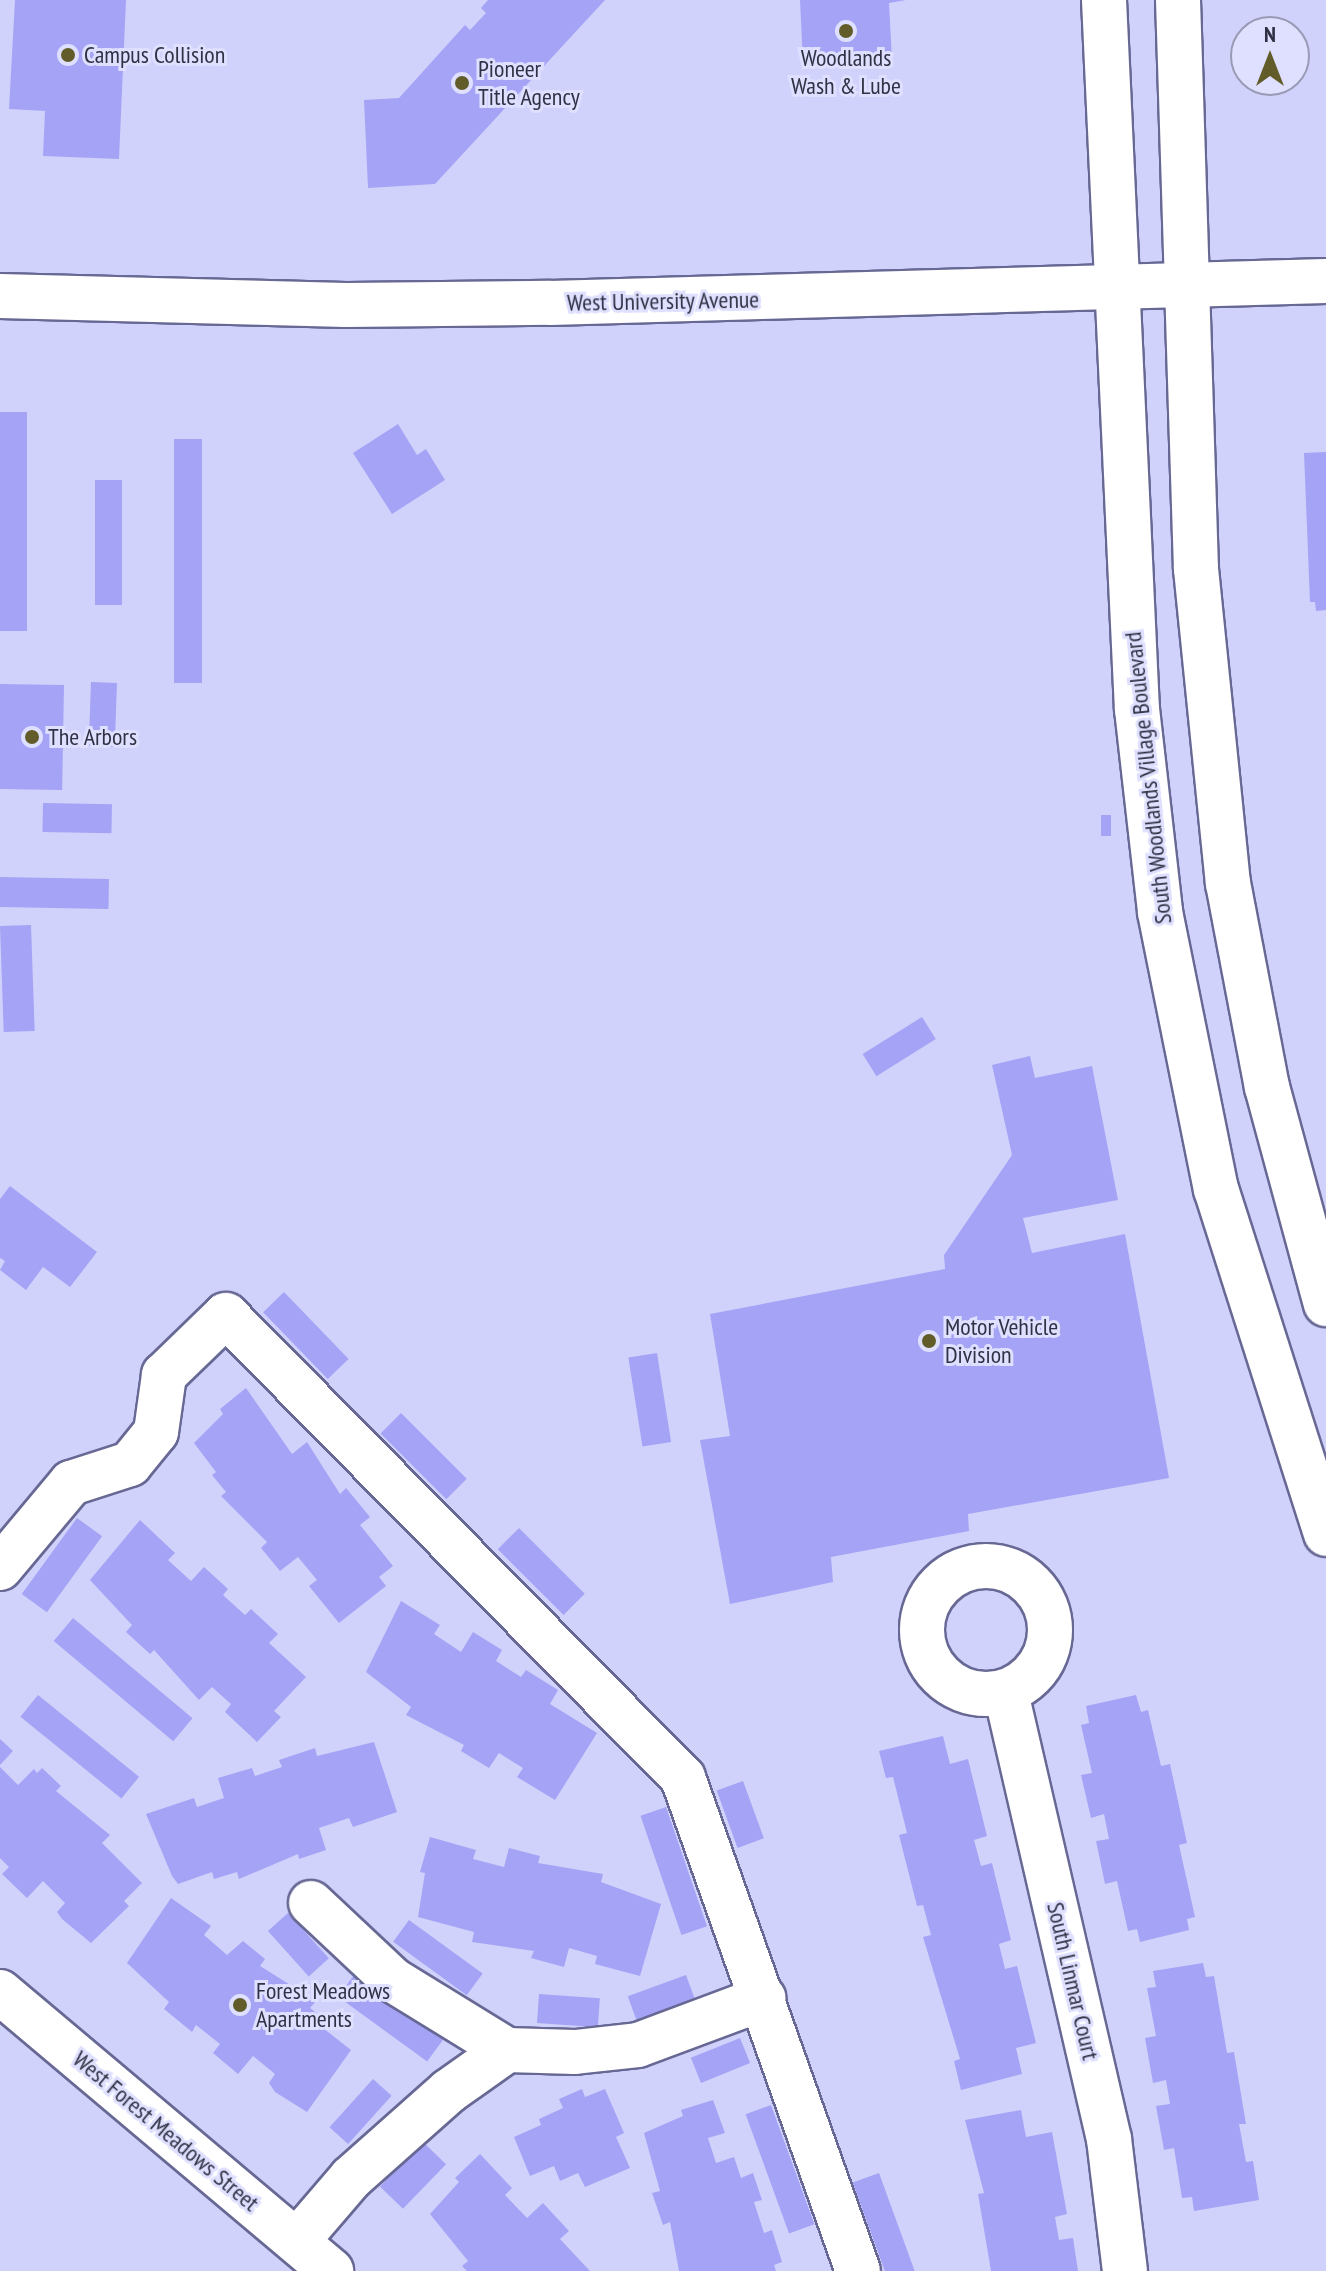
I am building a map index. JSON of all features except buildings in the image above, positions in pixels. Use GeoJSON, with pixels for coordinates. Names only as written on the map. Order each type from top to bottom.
{"type":"FeatureCollection","features":[{"type":"Feature","properties":{"kind":"street","name":"South Woodlands Village Boulevard"},"geometry":{"type":"LineString","coordinates":[[1104,0],[1114,291],[1137,709],[1171,981],[1220,1203],[1326,1534]]}},
{"type":"Feature","properties":{"kind":"street"},"geometry":{"type":"LineString","coordinates":[[1178,0],[1196,569],[1228,883],[1267,1087],[1326,1304]]}},
{"type":"Feature","properties":{"kind":"street","name":"West University Avenue"},"geometry":{"type":"LineString","coordinates":[[0,296],[346,305],[1114,291],[1326,281]]}},
{"type":"Feature","properties":{"kind":"street"},"geometry":{"type":"LineString","coordinates":[[0,1568],[71,1483],[130,1464],[156,1432],[164,1375],[226,1315],[683,1778],[764,1998],[858,2271]]}},
{"type":"Feature","properties":{"kind":"street","name":"South Linmar Court"},"geometry":{"type":"LineString","coordinates":[[1006,1693],[1109,2139],[1125,2271]]}},
{"type":"Feature","properties":{"kind":"street"},"geometry":{"type":"LineString","coordinates":[[311,1903],[393,1980],[507,2050],[575,2052],[638,2045],[764,1998]]}},
{"type":"Feature","properties":{"kind":"street","name":"West Forest Meadows Street"},"geometry":{"type":"LineString","coordinates":[[0,1992],[331,2271]]}},
{"type":"Feature","properties":{"kind":"street"},"geometry":{"type":"LineString","coordinates":[[297,2241],[362,2169],[449,2091],[507,2050]]}},
{"type":"Feature","properties":{"kind":"place","name":"Woodlands Wash & Lube"},"geometry":{"type":"Point","coordinates":[846,31]}},
{"type":"Feature","properties":{"kind":"place","name":"Campus Collision"},"geometry":{"type":"Point","coordinates":[68,55]}},
{"type":"Feature","properties":{"kind":"place","name":"Pioneer Title Agency"},"geometry":{"type":"Point","coordinates":[462,83]}},
{"type":"Feature","properties":{"kind":"place","name":"The Arbors"},"geometry":{"type":"Point","coordinates":[32,737]}},
{"type":"Feature","properties":{"kind":"place","name":"Motor Vehicle Division"},"geometry":{"type":"Point","coordinates":[929,1341]}},
{"type":"Feature","properties":{"kind":"place","name":"Forest Meadows Apartments"},"geometry":{"type":"Point","coordinates":[240,2005]}}]}
